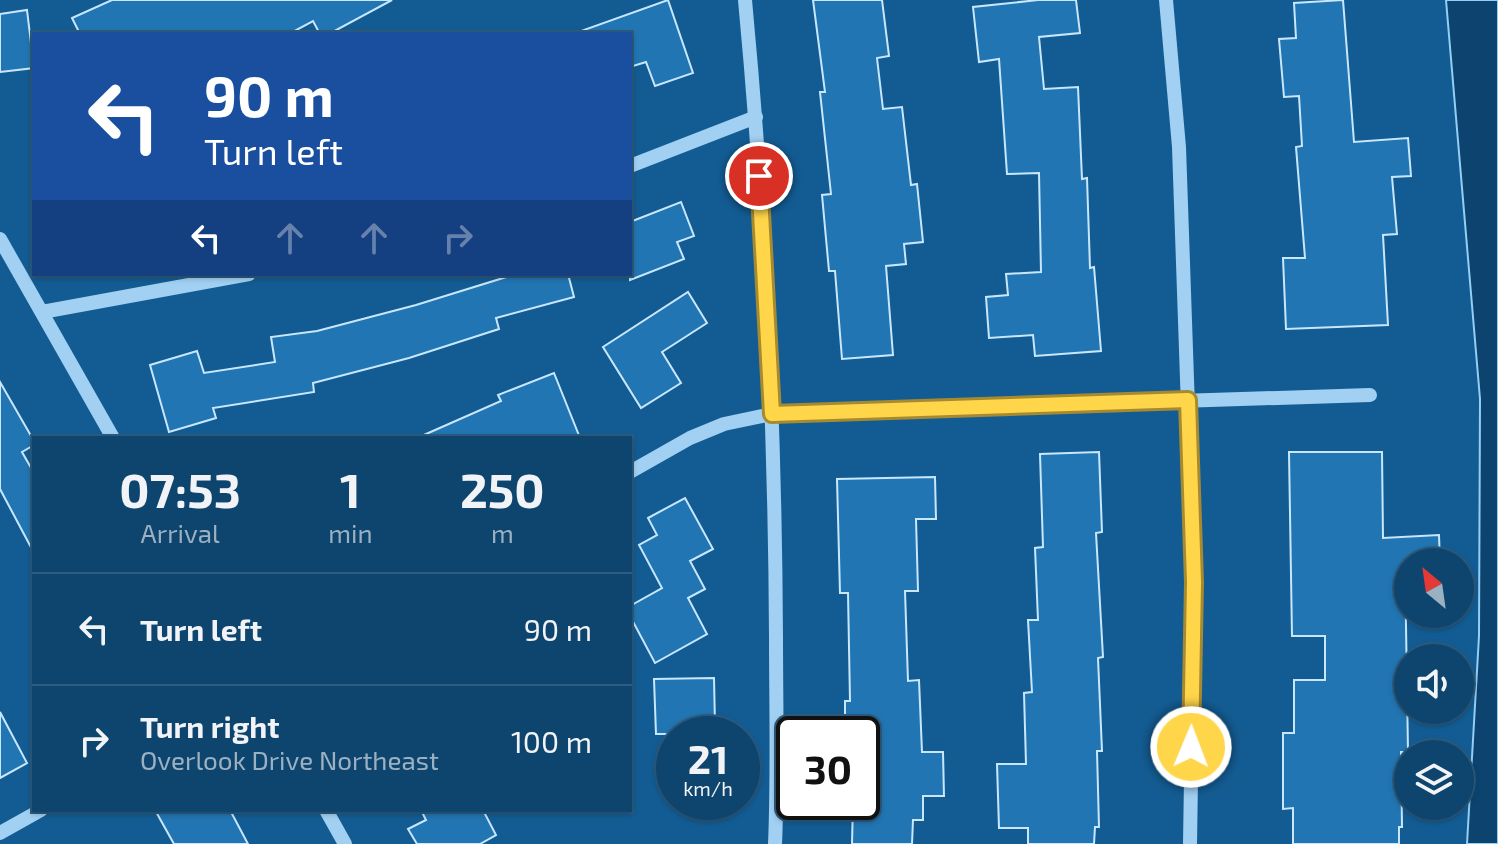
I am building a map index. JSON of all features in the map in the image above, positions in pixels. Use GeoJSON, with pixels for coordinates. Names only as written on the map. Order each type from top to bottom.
{"type":"FeatureCollection","features":[{"type":"Feature","properties":{"kind":"street"},"geometry":{"type":"LineString","coordinates":[[745,0],[756,117],[772,414],[776,572],[775,844]]}},
{"type":"Feature","properties":{"kind":"street"},"geometry":{"type":"LineString","coordinates":[[1166,0],[1179,147],[1194,582],[1190,844]]}},
{"type":"Feature","properties":{"kind":"street"},"geometry":{"type":"LineString","coordinates":[[632,165],[756,117]]}},
{"type":"Feature","properties":{"kind":"street"},"geometry":{"type":"LineString","coordinates":[[0,239],[112,436]]}},
{"type":"Feature","properties":{"kind":"street"},"geometry":{"type":"LineString","coordinates":[[42,312],[238,276]]}},
{"type":"Feature","properties":{"kind":"street"},"geometry":{"type":"LineString","coordinates":[[632,471],[701,433],[724,424],[772,414],[1370,395]]}},
{"type":"Feature","properties":{"kind":"street"},"geometry":{"type":"LineString","coordinates":[[0,833],[37,812]]}},
{"type":"Feature","properties":{"kind":"street"},"geometry":{"type":"LineString","coordinates":[[327,812],[345,844]]}},
{"type":"Feature","properties":{"kind":"water"},"geometry":{"type":"Polygon","coordinates":[[[1446,0],[1498,0],[1498,844],[1467,844],[1468,820],[1474,820],[1480,399],[1446,0]]]}},
{"type":"Feature","properties":{"kind":"building"},"geometry":{"type":"Polygon","coordinates":[[[112,0],[392,0],[333,32],[319,32],[313,21],[293,32],[79,32],[72,18],[112,0]]]}},
{"type":"Feature","properties":{"kind":"building"},"geometry":{"type":"Polygon","coordinates":[[[668,0],[693,73],[655,86],[646,62],[632,66],[632,32],[581,31],[668,0]]]}},
{"type":"Feature","properties":{"kind":"building"},"geometry":{"type":"Polygon","coordinates":[[[813,0],[882,0],[889,56],[877,58],[883,109],[902,107],[911,185],[917,184],[923,242],[904,244],[906,264],[886,266],[893,355],[842,359],[835,271],[829,271],[822,195],[831,194],[820,92],[825,92],[813,0]]]}},
{"type":"Feature","properties":{"kind":"building"},"geometry":{"type":"Polygon","coordinates":[[[1038,0],[1076,0],[1080,33],[1039,37],[1044,89],[1078,87],[1082,179],[1087,178],[1090,268],[1094,267],[1101,351],[1035,356],[1033,335],[989,338],[986,297],[1008,295],[1006,274],[1041,272],[1039,173],[1007,174],[999,59],[979,62],[973,7],[1038,0]]]}},
{"type":"Feature","properties":{"kind":"building"},"geometry":{"type":"Polygon","coordinates":[[[1343,0],[1354,142],[1408,138],[1411,176],[1392,177],[1397,234],[1383,235],[1388,325],[1286,329],[1283,258],[1305,258],[1296,147],[1302,146],[1299,96],[1284,97],[1279,39],[1296,38],[1294,3],[1343,0]]]}},
{"type":"Feature","properties":{"kind":"building"},"geometry":{"type":"Polygon","coordinates":[[[27,10],[32,68],[0,72],[0,14],[27,10]]]}},
{"type":"Feature","properties":{"kind":"building"},"geometry":{"type":"Polygon","coordinates":[[[681,202],[694,236],[677,242],[684,259],[630,280],[632,221],[681,202]]]}},
{"type":"Feature","properties":{"kind":"building"},"geometry":{"type":"Polygon","coordinates":[[[510,276],[569,276],[574,297],[496,318],[499,329],[409,358],[313,383],[314,392],[213,408],[216,418],[169,432],[150,365],[197,351],[204,373],[275,362],[271,337],[317,331],[510,276]]]}},
{"type":"Feature","properties":{"kind":"building"},"geometry":{"type":"Polygon","coordinates":[[[688,292],[707,323],[662,352],[681,383],[641,408],[603,347],[688,292]]]}},
{"type":"Feature","properties":{"kind":"building"},"geometry":{"type":"Polygon","coordinates":[[[554,373],[579,436],[422,436],[501,401],[498,395],[554,373]]]}},
{"type":"Feature","properties":{"kind":"building"},"geometry":{"type":"Polygon","coordinates":[[[0,382],[32,438],[32,446],[22,452],[32,470],[32,549],[0,489],[0,382]]]}},
{"type":"Feature","properties":{"kind":"building"},"geometry":{"type":"Polygon","coordinates":[[[1099,452],[1102,532],[1096,533],[1103,657],[1098,658],[1102,751],[1097,751],[1099,827],[1095,827],[1094,844],[1028,844],[1028,828],[999,828],[997,764],[1026,764],[1024,693],[1032,692],[1028,620],[1038,620],[1035,548],[1043,547],[1040,454],[1099,452]]]}},
{"type":"Feature","properties":{"kind":"building"},"geometry":{"type":"Polygon","coordinates":[[[1289,452],[1382,452],[1383,538],[1439,535],[1439,548],[1394,548],[1394,628],[1406,628],[1406,644],[1394,644],[1394,724],[1408,724],[1408,740],[1394,740],[1394,820],[1402,820],[1399,844],[1293,844],[1293,808],[1283,809],[1283,733],[1294,733],[1294,680],[1325,680],[1325,636],[1292,636],[1289,452]]]}},
{"type":"Feature","properties":{"kind":"building"},"geometry":{"type":"Polygon","coordinates":[[[935,477],[936,519],[916,519],[918,591],[905,591],[908,681],[919,680],[922,752],[943,752],[944,796],[923,796],[923,820],[913,820],[912,844],[852,844],[853,820],[880,820],[880,716],[845,716],[845,701],[850,701],[848,593],[840,593],[837,479],[935,477]]]}},
{"type":"Feature","properties":{"kind":"building"},"geometry":{"type":"Polygon","coordinates":[[[685,498],[713,549],[690,561],[705,589],[688,598],[707,634],[655,663],[632,620],[632,605],[662,588],[639,545],[657,535],[648,518],[685,498]]]}},
{"type":"Feature","properties":{"kind":"building"},"geometry":{"type":"Polygon","coordinates":[[[714,678],[715,716],[656,716],[656,734],[654,679],[714,678]]]}},
{"type":"Feature","properties":{"kind":"building"},"geometry":{"type":"Polygon","coordinates":[[[0,712],[27,763],[0,778],[0,712]]]}},
{"type":"Feature","properties":{"kind":"building"},"geometry":{"type":"Polygon","coordinates":[[[156,812],[231,812],[248,844],[174,844],[156,812]]]}},
{"type":"Feature","properties":{"kind":"building"},"geometry":{"type":"Polygon","coordinates":[[[422,812],[484,812],[496,835],[480,844],[417,844],[408,829],[426,820],[422,812]]]}},
{"type":"Feature","properties":{"kind":"route"},"geometry":{"type":"LineString","coordinates":[[759,176],[772,414],[1188,400],[1194,582],[1191,747]]}}]}
